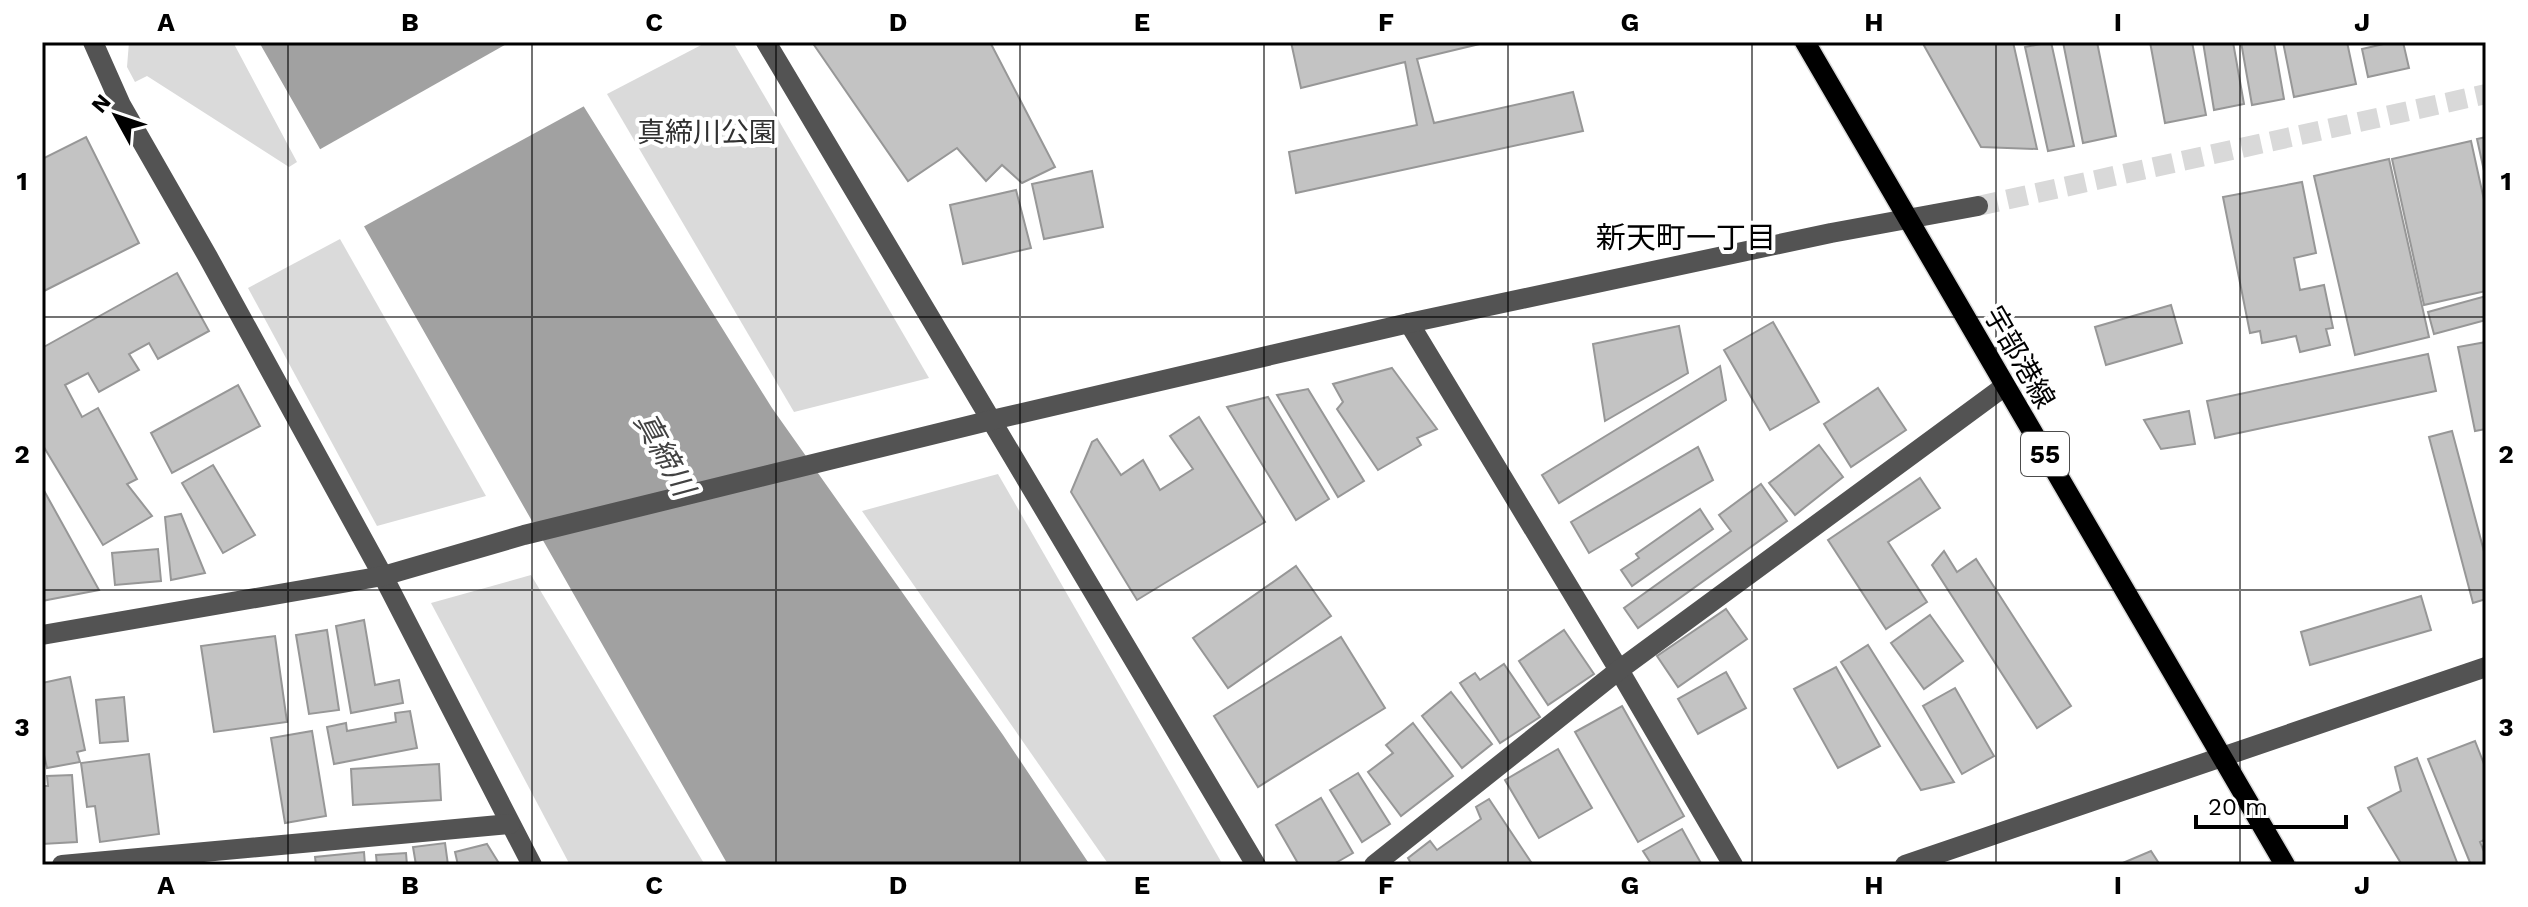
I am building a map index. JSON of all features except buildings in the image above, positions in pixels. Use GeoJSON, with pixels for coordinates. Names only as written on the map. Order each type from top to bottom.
{"type":"FeatureCollection","features":[{"type":"Feature","properties":{"kind":"main road","name":"宇部港線"},"geometry":{"type":"LineString","coordinates":[[1805,42],[2285,865]]}},
{"type":"Feature","properties":{"kind":"street"},"geometry":{"type":"LineString","coordinates":[[93,42],[121,105],[383,576],[532,865]]}},
{"type":"Feature","properties":{"kind":"street"},"geometry":{"type":"LineString","coordinates":[[766,42],[1256,865]]}},
{"type":"Feature","properties":{"kind":"street"},"geometry":{"type":"LineString","coordinates":[[42,635],[383,576],[524,535],[992,420],[1409,323],[1831,233],[1978,206]]}},
{"type":"Feature","properties":{"kind":"street"},"geometry":{"type":"LineString","coordinates":[[1409,323],[1733,865]]}},
{"type":"Feature","properties":{"kind":"street"},"geometry":{"type":"LineString","coordinates":[[1374,865],[1619,670],[2005,386]]}},
{"type":"Feature","properties":{"kind":"street"},"geometry":{"type":"LineString","coordinates":[[1905,865],[2486,667]]}},
{"type":"Feature","properties":{"kind":"street"},"geometry":{"type":"LineString","coordinates":[[62,865],[510,824]]}},
{"type":"Feature","properties":{"kind":"green space"},"geometry":{"type":"Polygon","coordinates":[[[129,42],[233,42],[297,162],[289,167],[147,76],[135,82],[127,67],[129,42]]]}},
{"type":"Feature","properties":{"kind":"green space","name":"真締川公園"},"geometry":{"type":"Polygon","coordinates":[[[707,42],[733,42],[929,378],[794,412],[607,94],[707,42]]]}},
{"type":"Feature","properties":{"kind":"green space"},"geometry":{"type":"Polygon","coordinates":[[[340,239],[486,496],[377,526],[248,288],[340,239]]]}},
{"type":"Feature","properties":{"kind":"green space"},"geometry":{"type":"Polygon","coordinates":[[[998,474],[1223,865],[1109,865],[862,511],[998,474]]]}},
{"type":"Feature","properties":{"kind":"green space"},"geometry":{"type":"Polygon","coordinates":[[[531,575],[705,865],[570,865],[431,603],[531,575]]]}},
{"type":"Feature","properties":{"kind":"water","name":"真締川"},"geometry":{"type":"Polygon","coordinates":[[[259,42],[548,42],[576,94],[772,408],[1003,735],[1090,865],[728,865],[259,42]]]}},
{"type":"Feature","properties":{"kind":"pier"},"geometry":{"type":"Polygon","coordinates":[[[510,42],[552,42],[588,104],[361,228],[317,151],[510,42]]]}},
{"type":"Feature","properties":{"kind":"tunnel"},"geometry":{"type":"LineString","coordinates":[[1978,206],[2486,94]]}},
{"type":"Feature","properties":{"kind":"district","name":"新天町一丁目"},"geometry":{"type":"Point","coordinates":[1686,238]}}]}
